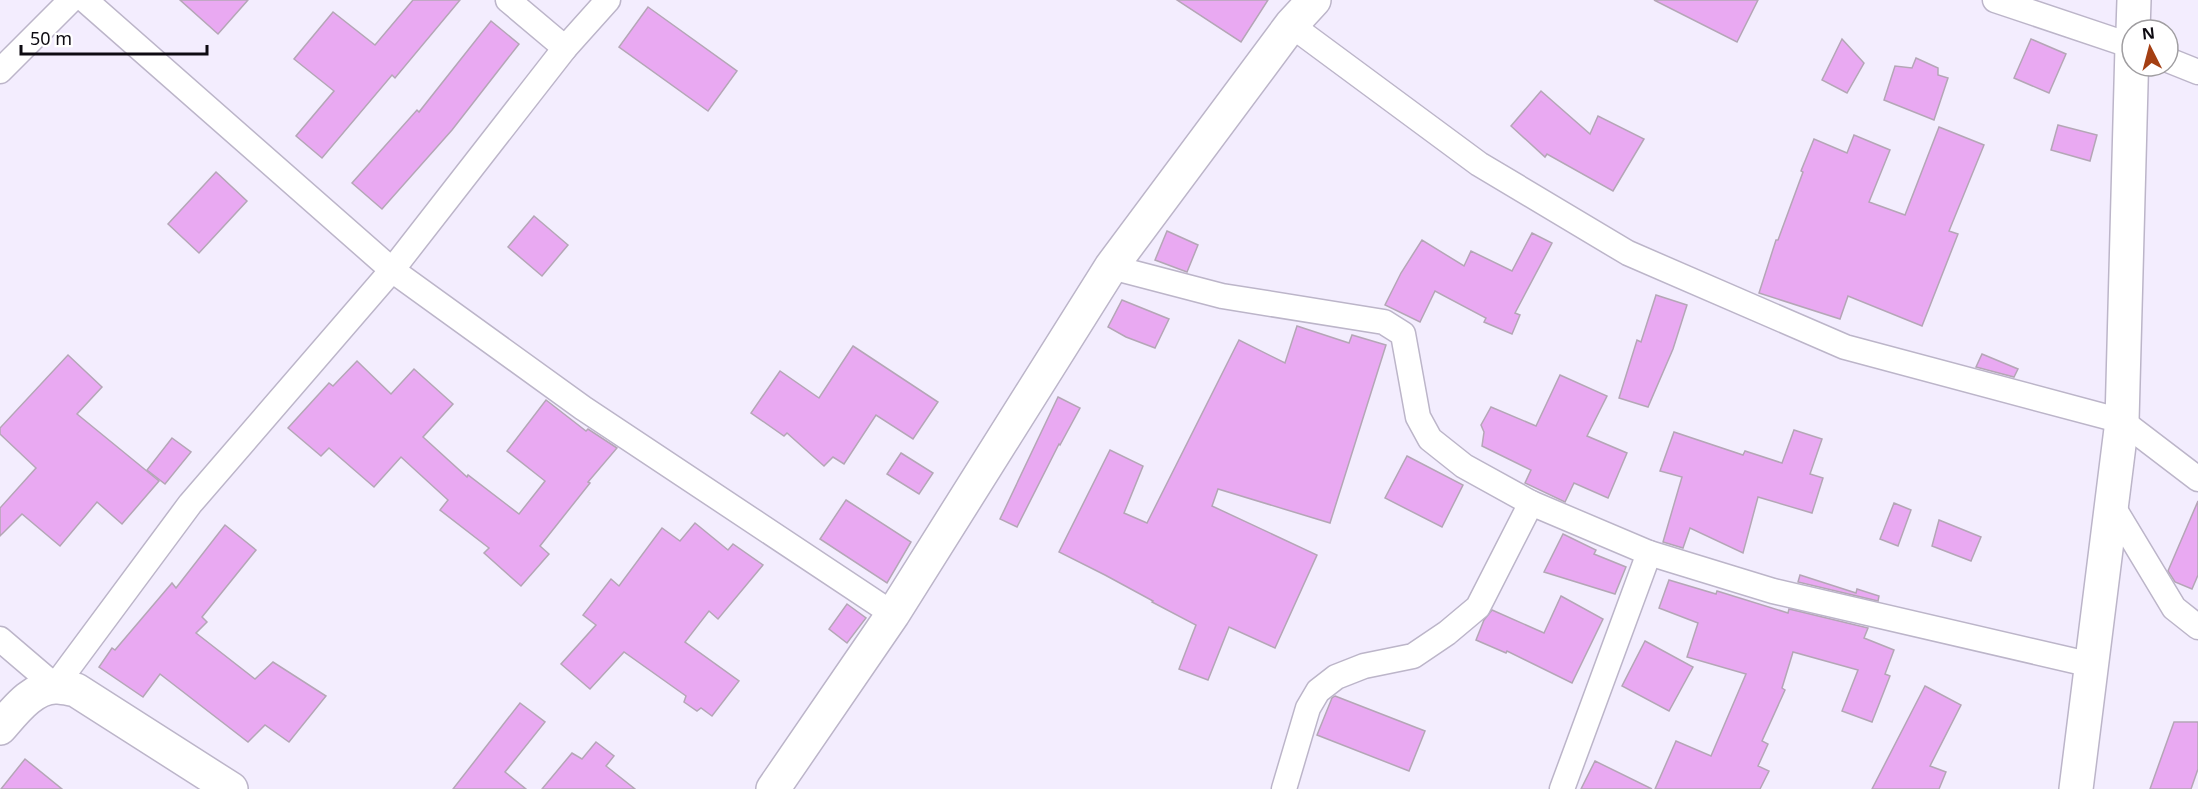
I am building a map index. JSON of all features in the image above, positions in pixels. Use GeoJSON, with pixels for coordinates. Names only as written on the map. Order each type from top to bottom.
{"type":"FeatureCollection","features":[{"type":"Feature","properties":{"kind":"street"},"geometry":{"type":"LineString","coordinates":[[0,71],[71,0]]}},
{"type":"Feature","properties":{"kind":"street"},"geometry":{"type":"LineString","coordinates":[[85,0],[392,270],[583,408],[893,614]]}},
{"type":"Feature","properties":{"kind":"street"},"geometry":{"type":"LineString","coordinates":[[508,0],[565,48]]}},
{"type":"Feature","properties":{"kind":"street"},"geometry":{"type":"LineString","coordinates":[[0,728],[21,704],[37,693],[55,686],[190,504],[392,270],[565,48],[608,0]]}},
{"type":"Feature","properties":{"kind":"street"},"geometry":{"type":"LineString","coordinates":[[773,789],[893,614],[1111,267],[1292,25],[1314,0]]}},
{"type":"Feature","properties":{"kind":"street"},"geometry":{"type":"LineString","coordinates":[[1995,0],[2120,42]]}},
{"type":"Feature","properties":{"kind":"street"},"geometry":{"type":"LineString","coordinates":[[2133,18],[2134,0]]}},
{"type":"Feature","properties":{"kind":"street"},"geometry":{"type":"LineString","coordinates":[[1292,25],[1479,164],[1628,253],[1845,347],[2122,422],[2198,479]]}},
{"type":"Feature","properties":{"kind":"street"},"geometry":{"type":"LineString","coordinates":[[2180,65],[2198,72]]}},
{"type":"Feature","properties":{"kind":"street"},"geometry":{"type":"LineString","coordinates":[[2076,789],[2122,422],[2131,78]]}},
{"type":"Feature","properties":{"kind":"street"},"geometry":{"type":"LineString","coordinates":[[1111,267],[1222,296],[1384,322],[1403,334],[1418,417],[1430,439],[1464,466],[1531,503],[1649,553],[1773,591],[2091,664]]}},
{"type":"Feature","properties":{"kind":"street"},"geometry":{"type":"LineString","coordinates":[[1284,789],[1308,708],[1318,691],[1336,677],[1364,666],[1413,656],[1447,633],[1478,607],[1531,503]]}},
{"type":"Feature","properties":{"kind":"street"},"geometry":{"type":"LineString","coordinates":[[2112,505],[2174,608],[2198,627]]}},
{"type":"Feature","properties":{"kind":"street"},"geometry":{"type":"LineString","coordinates":[[1562,789],[1649,553]]}},
{"type":"Feature","properties":{"kind":"street"},"geometry":{"type":"LineString","coordinates":[[0,639],[55,686],[76,690],[231,789]]}},
{"type":"Feature","properties":{"kind":"building"},"geometry":{"type":"Polygon","coordinates":[[[180,0],[248,0],[218,34],[180,0]]]}},
{"type":"Feature","properties":{"kind":"building"},"geometry":{"type":"Polygon","coordinates":[[[413,0],[460,0],[395,78],[392,75],[322,158],[296,136],[334,91],[294,59],[333,12],[375,45],[413,0]]]}},
{"type":"Feature","properties":{"kind":"building"},"geometry":{"type":"Polygon","coordinates":[[[1177,0],[1268,0],[1241,42],[1177,0]]]}},
{"type":"Feature","properties":{"kind":"building"},"geometry":{"type":"Polygon","coordinates":[[[1654,0],[1758,0],[1737,42],[1654,0]]]}},
{"type":"Feature","properties":{"kind":"building"},"geometry":{"type":"Polygon","coordinates":[[[648,7],[737,71],[708,111],[619,47],[648,7]]]}},
{"type":"Feature","properties":{"kind":"building"},"geometry":{"type":"Polygon","coordinates":[[[491,21],[519,44],[452,130],[382,209],[352,183],[417,110],[419,112],[491,21]]]}},
{"type":"Feature","properties":{"kind":"building"},"geometry":{"type":"Polygon","coordinates":[[[1842,39],[1864,63],[1847,93],[1822,80],[1842,39]]]}},
{"type":"Feature","properties":{"kind":"building"},"geometry":{"type":"Polygon","coordinates":[[[2031,39],[2066,54],[2049,93],[2014,78],[2031,39]]]}},
{"type":"Feature","properties":{"kind":"building"},"geometry":{"type":"Polygon","coordinates":[[[1916,58],[1938,68],[1938,75],[1948,78],[1934,120],[1884,100],[1895,66],[1912,68],[1916,58]]]}},
{"type":"Feature","properties":{"kind":"building"},"geometry":{"type":"Polygon","coordinates":[[[1541,91],[1590,134],[1598,116],[1644,139],[1613,191],[1547,154],[1545,157],[1511,126],[1541,91]]]}},
{"type":"Feature","properties":{"kind":"building"},"geometry":{"type":"Polygon","coordinates":[[[2058,125],[2097,135],[2090,161],[2051,150],[2058,125]]]}},
{"type":"Feature","properties":{"kind":"building"},"geometry":{"type":"Polygon","coordinates":[[[1939,127],[1984,145],[1949,231],[1958,234],[1922,326],[1848,296],[1840,319],[1759,293],[1776,240],[1778,240],[1814,139],[1847,153],[1854,135],[1890,150],[1869,202],[1905,215],[1939,127]]]}},
{"type":"Feature","properties":{"kind":"building"},"geometry":{"type":"Polygon","coordinates":[[[216,172],[247,201],[199,253],[168,224],[216,172]]]}},
{"type":"Feature","properties":{"kind":"building"},"geometry":{"type":"Polygon","coordinates":[[[534,216],[568,245],[542,276],[508,247],[534,216]]]}},
{"type":"Feature","properties":{"kind":"building"},"geometry":{"type":"Polygon","coordinates":[[[1167,231],[1198,245],[1187,272],[1155,260],[1167,231]]]}},
{"type":"Feature","properties":{"kind":"building"},"geometry":{"type":"Polygon","coordinates":[[[1532,233],[1552,243],[1515,313],[1520,315],[1512,334],[1484,322],[1486,318],[1435,291],[1420,322],[1385,305],[1401,273],[1422,240],[1464,266],[1471,251],[1512,271],[1532,233]]]}},
{"type":"Feature","properties":{"kind":"building"},"geometry":{"type":"Polygon","coordinates":[[[1656,295],[1687,305],[1673,349],[1648,407],[1619,398],[1637,340],[1641,342],[1656,295]]]}},
{"type":"Feature","properties":{"kind":"building"},"geometry":{"type":"Polygon","coordinates":[[[1122,300],[1169,319],[1155,348],[1108,327],[1122,300]]]}},
{"type":"Feature","properties":{"kind":"building"},"geometry":{"type":"Polygon","coordinates":[[[1297,326],[1349,343],[1352,335],[1386,345],[1330,523],[1218,489],[1212,506],[1317,555],[1275,648],[1229,627],[1208,680],[1179,669],[1196,625],[1059,552],[1110,450],[1143,466],[1124,513],[1147,523],[1239,340],[1285,363],[1297,326]]]}},
{"type":"Feature","properties":{"kind":"building"},"geometry":{"type":"Polygon","coordinates":[[[853,346],[938,402],[913,439],[876,415],[844,464],[833,457],[824,466],[787,433],[784,436],[751,413],[780,371],[819,398],[853,346]]]}},
{"type":"Feature","properties":{"kind":"building"},"geometry":{"type":"Polygon","coordinates":[[[1982,354],[2018,369],[2014,377],[1976,367],[1982,354]]]}},
{"type":"Feature","properties":{"kind":"building"},"geometry":{"type":"Polygon","coordinates":[[[68,355],[102,387],[77,414],[159,481],[122,524],[97,502],[60,546],[22,514],[0,536],[0,508],[36,468],[0,434],[0,428],[68,355]]]}},
{"type":"Feature","properties":{"kind":"building"},"geometry":{"type":"Polygon","coordinates":[[[357,361],[391,394],[414,369],[453,404],[423,437],[467,477],[468,475],[519,514],[545,481],[507,451],[546,400],[586,431],[588,429],[617,448],[540,546],[549,554],[521,586],[484,553],[489,548],[440,510],[448,500],[401,457],[374,487],[329,448],[321,456],[288,428],[329,383],[333,386],[357,361]]]}},
{"type":"Feature","properties":{"kind":"building"},"geometry":{"type":"Polygon","coordinates":[[[1560,375],[1607,396],[1587,436],[1627,453],[1608,498],[1574,483],[1565,502],[1525,483],[1531,470],[1482,446],[1484,432],[1481,425],[1491,407],[1536,426],[1560,375]]]}},
{"type":"Feature","properties":{"kind":"building"},"geometry":{"type":"Polygon","coordinates":[[[1058,397],[1080,408],[1017,527],[1000,519],[1058,397]]]}},
{"type":"Feature","properties":{"kind":"building"},"geometry":{"type":"Polygon","coordinates":[[[1794,430],[1822,439],[1810,474],[1823,478],[1812,513],[1758,497],[1743,553],[1690,528],[1683,548],[1663,542],[1682,477],[1660,471],[1674,432],[1743,455],[1745,451],[1782,463],[1794,430]]]}},
{"type":"Feature","properties":{"kind":"building"},"geometry":{"type":"Polygon","coordinates":[[[172,438],[191,452],[165,484],[147,470],[172,438]]]}},
{"type":"Feature","properties":{"kind":"building"},"geometry":{"type":"Polygon","coordinates":[[[901,453],[933,473],[919,494],[887,474],[901,453]]]}},
{"type":"Feature","properties":{"kind":"building"},"geometry":{"type":"Polygon","coordinates":[[[1407,456],[1463,485],[1442,527],[1385,498],[1407,456]]]}},
{"type":"Feature","properties":{"kind":"building"},"geometry":{"type":"Polygon","coordinates":[[[846,500],[911,542],[887,583],[820,539],[846,500]]]}},
{"type":"Feature","properties":{"kind":"building"},"geometry":{"type":"Polygon","coordinates":[[[2198,501],[2198,575],[2192,589],[2175,582],[2168,571],[2198,501]]]}},
{"type":"Feature","properties":{"kind":"building"},"geometry":{"type":"Polygon","coordinates":[[[1894,503],[1911,510],[1898,546],[1880,539],[1894,503]]]}},
{"type":"Feature","properties":{"kind":"building"},"geometry":{"type":"Polygon","coordinates":[[[1939,520],[1981,537],[1971,561],[1932,546],[1939,520]]]}},
{"type":"Feature","properties":{"kind":"building"},"geometry":{"type":"Polygon","coordinates":[[[695,523],[728,550],[733,544],[763,565],[718,619],[709,611],[685,642],[739,681],[712,716],[701,708],[697,711],[684,702],[686,696],[624,652],[590,689],[561,664],[596,625],[583,615],[611,579],[619,586],[662,528],[680,541],[695,523]]]}},
{"type":"Feature","properties":{"kind":"building"},"geometry":{"type":"Polygon","coordinates":[[[225,525],[256,550],[202,617],[207,622],[196,633],[255,679],[273,662],[326,696],[289,742],[265,725],[248,742],[160,674],[143,697],[99,667],[112,648],[115,650],[172,583],[176,588],[225,525]]]}},
{"type":"Feature","properties":{"kind":"building"},"geometry":{"type":"Polygon","coordinates":[[[1563,534],[1596,550],[1594,554],[1626,567],[1615,594],[1544,572],[1563,534]]]}},
{"type":"Feature","properties":{"kind":"building"},"geometry":{"type":"Polygon","coordinates":[[[1800,575],[1856,593],[1857,589],[1879,596],[1878,601],[1798,582],[1800,575]]]}},
{"type":"Feature","properties":{"kind":"building"},"geometry":{"type":"Polygon","coordinates":[[[1669,580],[1716,594],[1717,591],[1788,613],[1789,609],[1868,628],[1864,638],[1894,650],[1885,674],[1890,676],[1872,722],[1842,711],[1858,670],[1793,652],[1782,688],[1785,690],[1762,741],[1768,744],[1758,766],[1769,771],[1760,789],[1655,789],[1676,741],[1711,756],[1746,674],[1687,657],[1698,623],[1659,608],[1669,580]]]}},
{"type":"Feature","properties":{"kind":"building"},"geometry":{"type":"Polygon","coordinates":[[[1561,596],[1603,619],[1572,683],[1507,651],[1506,653],[1476,640],[1484,620],[1492,610],[1544,633],[1561,596]]]}},
{"type":"Feature","properties":{"kind":"building"},"geometry":{"type":"Polygon","coordinates":[[[847,604],[866,618],[847,643],[829,629],[847,604]]]}},
{"type":"Feature","properties":{"kind":"building"},"geometry":{"type":"Polygon","coordinates":[[[1645,641],[1693,667],[1669,711],[1622,686],[1645,641]]]}},
{"type":"Feature","properties":{"kind":"building"},"geometry":{"type":"Polygon","coordinates":[[[1925,686],[1961,705],[1930,766],[1946,772],[1939,789],[1872,789],[1925,686]]]}},
{"type":"Feature","properties":{"kind":"building"},"geometry":{"type":"Polygon","coordinates":[[[1335,696],[1425,731],[1409,771],[1317,735],[1332,698],[1335,696]]]}},
{"type":"Feature","properties":{"kind":"building"},"geometry":{"type":"Polygon","coordinates":[[[520,703],[545,722],[505,772],[526,789],[453,789],[520,703]]]}},
{"type":"Feature","properties":{"kind":"building"},"geometry":{"type":"Polygon","coordinates":[[[2174,722],[2198,722],[2198,769],[2191,789],[2150,789],[2174,722]]]}},
{"type":"Feature","properties":{"kind":"building"},"geometry":{"type":"Polygon","coordinates":[[[596,742],[614,756],[606,766],[635,789],[542,789],[572,753],[582,759],[596,742]]]}},
{"type":"Feature","properties":{"kind":"building"},"geometry":{"type":"Polygon","coordinates":[[[25,759],[62,789],[1,789],[25,759]]]}},
{"type":"Feature","properties":{"kind":"building"},"geometry":{"type":"Polygon","coordinates":[[[1595,761],[1652,789],[1581,789],[1595,761]]]}}]}
